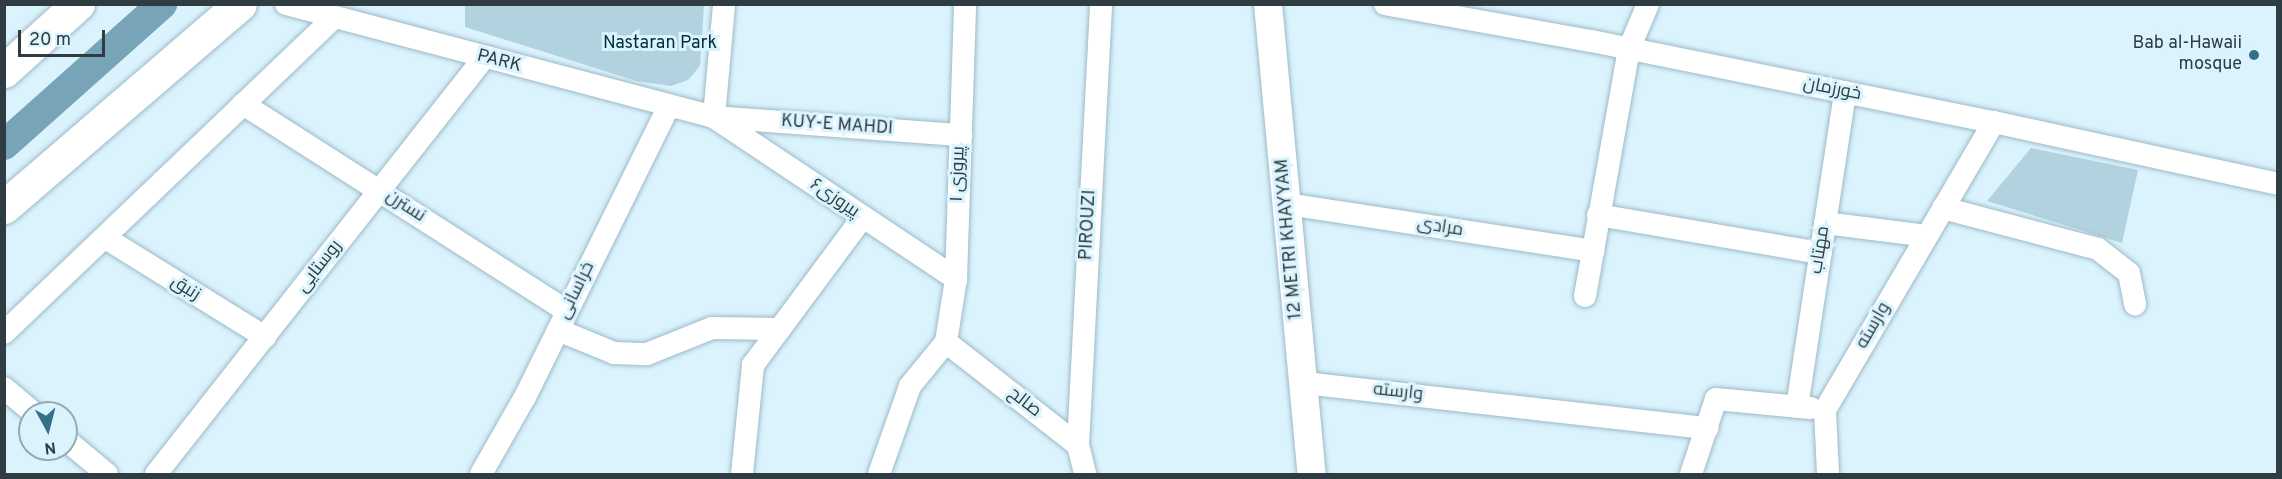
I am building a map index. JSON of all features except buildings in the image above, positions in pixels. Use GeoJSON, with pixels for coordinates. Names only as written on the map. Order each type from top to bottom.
{"type":"FeatureCollection","features":[{"type":"Feature","properties":{"kind":"main road"},"geometry":{"type":"LineString","coordinates":[[4,71],[78,4]]}},
{"type":"Feature","properties":{"kind":"main road"},"geometry":{"type":"LineString","coordinates":[[4,207],[240,4]]}},
{"type":"Feature","properties":{"kind":"street","name":"PARK"},"geometry":{"type":"LineString","coordinates":[[285,4],[714,117]]}},
{"type":"Feature","properties":{"kind":"street"},"geometry":{"type":"LineString","coordinates":[[714,117],[724,4]]}},
{"type":"Feature","properties":{"kind":"street","name":"پیروزی ۱"},"geometry":{"type":"LineString","coordinates":[[946,342],[956,279],[965,4]]}},
{"type":"Feature","properties":{"kind":"street","name":"PIROUZI"},"geometry":{"type":"LineString","coordinates":[[1078,445],[1101,4]]}},
{"type":"Feature","properties":{"kind":"street","name":"12 METRI KHAYYAM"},"geometry":{"type":"LineString","coordinates":[[1268,4],[1312,474]]}},
{"type":"Feature","properties":{"kind":"street","name":"خورزمان"},"geometry":{"type":"LineString","coordinates":[[1385,4],[1629,49],[1994,122],[2277,184]]}},
{"type":"Feature","properties":{"kind":"street"},"geometry":{"type":"LineString","coordinates":[[1585,296],[1629,49],[1648,4]]}},
{"type":"Feature","properties":{"kind":"street"},"geometry":{"type":"LineString","coordinates":[[4,333],[107,239],[333,18]]}},
{"type":"Feature","properties":{"kind":"street","name":"روستایی"},"geometry":{"type":"LineString","coordinates":[[156,474],[483,58]]}},
{"type":"Feature","properties":{"kind":"street","name":"مهتاب"},"geometry":{"type":"LineString","coordinates":[[1797,407],[1845,93]]}},
{"type":"Feature","properties":{"kind":"street","name":"نسترن"},"geometry":{"type":"LineString","coordinates":[[243,104],[379,191],[614,353],[647,354],[712,328],[780,328]]}},
{"type":"Feature","properties":{"kind":"street","name":"خراسانی"},"geometry":{"type":"LineString","coordinates":[[481,474],[563,320],[669,106]]}},
{"type":"Feature","properties":{"kind":"street","name":"KUY-E MAHDI"},"geometry":{"type":"LineString","coordinates":[[714,117],[961,135]]}},
{"type":"Feature","properties":{"kind":"street","name":"پیروزی۶"},"geometry":{"type":"LineString","coordinates":[[714,117],[956,279]]}},
{"type":"Feature","properties":{"kind":"street","name":"وارسته"},"geometry":{"type":"LineString","coordinates":[[1825,410],[1994,122]]}},
{"type":"Feature","properties":{"kind":"street","name":"مرادی"},"geometry":{"type":"LineString","coordinates":[[1287,204],[1593,251]]}},
{"type":"Feature","properties":{"kind":"street"},"geometry":{"type":"LineString","coordinates":[[1943,208],[2098,249],[2116,259],[2129,273],[2135,304]]}},
{"type":"Feature","properties":{"kind":"street"},"geometry":{"type":"LineString","coordinates":[[1598,215],[1821,253]]}},
{"type":"Feature","properties":{"kind":"street"},"geometry":{"type":"LineString","coordinates":[[742,474],[753,365],[862,218]]}},
{"type":"Feature","properties":{"kind":"street"},"geometry":{"type":"LineString","coordinates":[[1825,223],[1926,236]]}},
{"type":"Feature","properties":{"kind":"street","name":"زنبق"},"geometry":{"type":"LineString","coordinates":[[107,239],[265,337]]}},
{"type":"Feature","properties":{"kind":"street"},"geometry":{"type":"LineString","coordinates":[[879,474],[910,386],[946,342]]}},
{"type":"Feature","properties":{"kind":"street","name":"صالح"},"geometry":{"type":"LineString","coordinates":[[946,342],[1078,445]]}},
{"type":"Feature","properties":{"kind":"street","name":"وارسته"},"geometry":{"type":"LineString","coordinates":[[1304,383],[1708,428]]}},
{"type":"Feature","properties":{"kind":"street"},"geometry":{"type":"LineString","coordinates":[[4,388],[20,401]]}},
{"type":"Feature","properties":{"kind":"street"},"geometry":{"type":"LineString","coordinates":[[1691,474],[1716,399],[1825,410],[1828,474]]}},
{"type":"Feature","properties":{"kind":"street"},"geometry":{"type":"LineString","coordinates":[[1078,445],[1085,474]]}},
{"type":"Feature","properties":{"kind":"street"},"geometry":{"type":"LineString","coordinates":[[78,450],[107,474]]}},
{"type":"Feature","properties":{"kind":"green space","name":"Nastaran Park"},"geometry":{"type":"Polygon","coordinates":[[[465,5],[704,5],[700,66],[688,80],[671,86],[636,81],[465,27],[465,5]]]}},
{"type":"Feature","properties":{"kind":"green space"},"geometry":{"type":"Polygon","coordinates":[[[2031,148],[2138,170],[2122,243],[1987,201],[2031,148]]]}},
{"type":"Feature","properties":{"kind":"waterway"},"geometry":{"type":"LineString","coordinates":[[4,145],[162,4]]}},
{"type":"Feature","properties":{"kind":"place","name":"Bab al-Hawaii mosque"},"geometry":{"type":"Point","coordinates":[2254,55]}}]}
